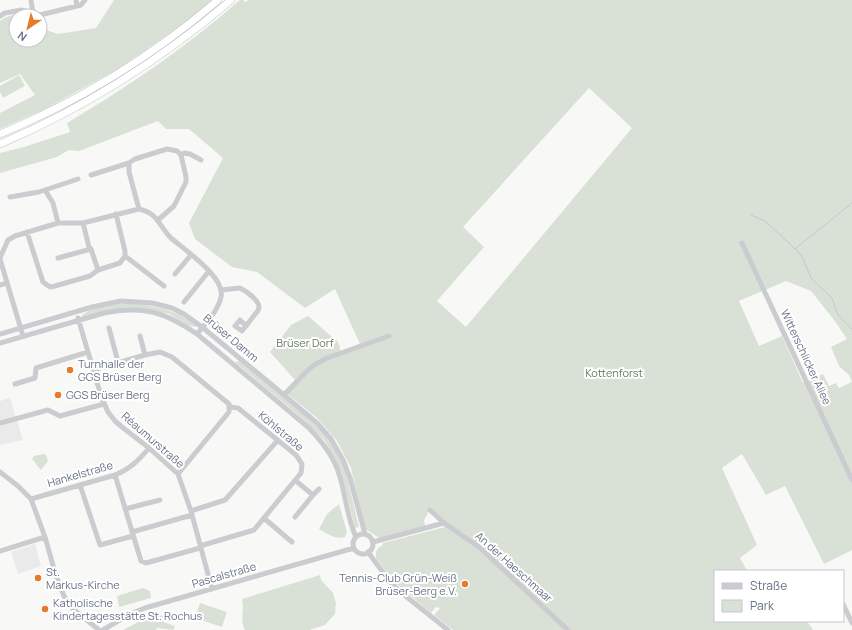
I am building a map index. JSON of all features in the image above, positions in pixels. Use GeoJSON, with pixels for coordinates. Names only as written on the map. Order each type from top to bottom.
{"type":"FeatureCollection","features":[{"type":"Feature","properties":{"kind":"highway"},"geometry":{"type":"LineString","coordinates":[[0,134],[48,112],[122,71],[163,44],[218,0]]}},
{"type":"Feature","properties":{"kind":"highway"},"geometry":{"type":"LineString","coordinates":[[0,144],[90,100],[160,56],[230,0]]}},
{"type":"Feature","properties":{"kind":"street"},"geometry":{"type":"LineString","coordinates":[[76,0],[77,6]]}},
{"type":"Feature","properties":{"kind":"street"},"geometry":{"type":"LineString","coordinates":[[48,13],[81,5],[85,0]]}},
{"type":"Feature","properties":{"kind":"street"},"geometry":{"type":"LineString","coordinates":[[91,175],[129,163],[134,159],[167,149],[177,151],[181,156],[186,182],[174,206],[158,220]]}},
{"type":"Feature","properties":{"kind":"street"},"geometry":{"type":"LineString","coordinates":[[181,156],[184,153],[190,154],[201,160]]}},
{"type":"Feature","properties":{"kind":"street"},"geometry":{"type":"LineString","coordinates":[[129,163],[129,172],[139,209]]}},
{"type":"Feature","properties":{"kind":"street"},"geometry":{"type":"LineString","coordinates":[[10,197],[45,190],[78,179]]}},
{"type":"Feature","properties":{"kind":"street"},"geometry":{"type":"LineString","coordinates":[[45,190],[52,203],[58,223]]}},
{"type":"Feature","properties":{"kind":"street"},"geometry":{"type":"LineString","coordinates":[[23,336],[0,258],[8,240],[15,236],[58,223],[83,223],[139,209],[150,213],[158,220],[165,232],[209,271],[218,281],[222,296],[218,305],[197,334]]}},
{"type":"Feature","properties":{"kind":"street"},"geometry":{"type":"LineString","coordinates":[[27,232],[43,282],[47,286],[55,286],[90,276],[98,270],[120,263],[125,256],[125,251],[116,214]]}},
{"type":"Feature","properties":{"kind":"street"},"geometry":{"type":"LineString","coordinates":[[83,223],[89,247],[98,270]]}},
{"type":"Feature","properties":{"kind":"street","name":"Witterschlicker Allee"},"geometry":{"type":"LineString","coordinates":[[742,243],[852,480]]}},
{"type":"Feature","properties":{"kind":"street"},"geometry":{"type":"LineString","coordinates":[[58,258],[91,249]]}},
{"type":"Feature","properties":{"kind":"street"},"geometry":{"type":"LineString","coordinates":[[175,274],[191,255]]}},
{"type":"Feature","properties":{"kind":"street"},"geometry":{"type":"LineString","coordinates":[[125,256],[164,286]]}},
{"type":"Feature","properties":{"kind":"street"},"geometry":{"type":"LineString","coordinates":[[184,302],[209,271]]}},
{"type":"Feature","properties":{"kind":"street"},"geometry":{"type":"LineString","coordinates":[[0,285],[8,283]]}},
{"type":"Feature","properties":{"kind":"street"},"geometry":{"type":"LineString","coordinates":[[221,290],[240,288],[258,303],[258,311],[246,326]]}},
{"type":"Feature","properties":{"kind":"street","name":"Brüser Damm"},"geometry":{"type":"LineString","coordinates":[[0,334],[111,303],[126,301],[146,302],[172,308],[192,319],[202,327],[284,395],[316,423],[331,439],[343,460],[350,478],[364,534]]}},
{"type":"Feature","properties":{"kind":"street","name":"Brüser Damm"},"geometry":{"type":"LineString","coordinates":[[0,343],[113,311],[144,310],[167,316],[179,322],[197,334],[310,428],[324,444],[335,462],[340,476],[348,516],[356,537]]}},
{"type":"Feature","properties":{"kind":"street","name":"Réaumurstraße"},"geometry":{"type":"LineString","coordinates":[[77,312],[104,404],[115,421],[149,448],[178,474],[191,513],[212,589]]}},
{"type":"Feature","properties":{"kind":"street"},"geometry":{"type":"LineString","coordinates":[[109,328],[118,362]]}},
{"type":"Feature","properties":{"kind":"street"},"geometry":{"type":"LineString","coordinates":[[140,336],[145,354]]}},
{"type":"Feature","properties":{"kind":"street"},"geometry":{"type":"LineString","coordinates":[[284,395],[308,369],[316,364],[327,358],[389,336]]}},
{"type":"Feature","properties":{"kind":"street"},"geometry":{"type":"LineString","coordinates":[[15,384],[34,378],[36,368],[88,352]]}},
{"type":"Feature","properties":{"kind":"street","name":"Köhlstraße"},"geometry":{"type":"LineString","coordinates":[[93,370],[145,354],[160,352],[172,357],[227,402],[230,407],[238,408],[300,460],[302,473],[265,519],[254,530],[200,546]]}},
{"type":"Feature","properties":{"kind":"street"},"geometry":{"type":"LineString","coordinates":[[0,423],[48,410],[60,416],[104,404]]}},
{"type":"Feature","properties":{"kind":"street"},"geometry":{"type":"LineString","coordinates":[[178,474],[229,412],[230,407]]}},
{"type":"Feature","properties":{"kind":"street"},"geometry":{"type":"LineString","coordinates":[[80,485],[100,545],[225,500],[278,440]]}},
{"type":"Feature","properties":{"kind":"street","name":"Hankelstraße"},"geometry":{"type":"LineString","coordinates":[[31,499],[126,471],[136,463],[149,448]]}},
{"type":"Feature","properties":{"kind":"street"},"geometry":{"type":"LineString","coordinates":[[0,472],[18,486],[31,499],[64,596],[73,609],[99,630]]}},
{"type":"Feature","properties":{"kind":"street"},"geometry":{"type":"LineString","coordinates":[[115,475],[141,561],[143,563],[200,546]]}},
{"type":"Feature","properties":{"kind":"street"},"geometry":{"type":"LineString","coordinates":[[296,481],[313,495]]}},
{"type":"Feature","properties":{"kind":"street"},"geometry":{"type":"LineString","coordinates":[[295,517],[319,489]]}},
{"type":"Feature","properties":{"kind":"street"},"geometry":{"type":"LineString","coordinates":[[125,510],[160,500]]}},
{"type":"Feature","properties":{"kind":"street","name":"An der Haeschmaar"},"geometry":{"type":"LineString","coordinates":[[430,510],[444,522],[480,547],[568,630]]}},
{"type":"Feature","properties":{"kind":"street"},"geometry":{"type":"LineString","coordinates":[[265,519],[292,542]]}},
{"type":"Feature","properties":{"kind":"street"},"geometry":{"type":"LineString","coordinates":[[373,542],[444,522]]}},
{"type":"Feature","properties":{"kind":"street"},"geometry":{"type":"LineString","coordinates":[[360,534],[364,534],[370,537],[373,542],[372,548],[368,552],[362,553],[356,551],[353,542],[360,534]]}},
{"type":"Feature","properties":{"kind":"street"},"geometry":{"type":"LineString","coordinates":[[0,551],[44,537]]}},
{"type":"Feature","properties":{"kind":"street","name":"Pascalstraße"},"geometry":{"type":"LineString","coordinates":[[103,630],[130,614],[144,608],[354,548]]}},
{"type":"Feature","properties":{"kind":"street"},"geometry":{"type":"LineString","coordinates":[[368,552],[390,582],[448,630]]}},
{"type":"Feature","properties":{"kind":"street"},"geometry":{"type":"LineString","coordinates":[[844,606],[852,623]]}},
{"type":"Feature","properties":{"kind":"shaded area"},"geometry":{"type":"Polygon","coordinates":[[[10,398],[23,440],[0,445],[0,401],[10,398]]]}},
{"type":"Feature","properties":{"kind":"shaded area"},"geometry":{"type":"Polygon","coordinates":[[[35,544],[41,566],[18,574],[11,552],[35,544]]]}},
{"type":"Feature","properties":{"kind":"green space"},"geometry":{"type":"Polygon","coordinates":[[[114,0],[215,0],[208,7],[118,69],[45,109],[0,129],[0,113],[35,95],[20,74],[0,83],[0,21],[8,16],[8,48],[48,48],[48,31],[58,34],[96,28],[114,0]]]}},
{"type":"Feature","properties":{"kind":"green space","name":"Kottenforst"},"geometry":{"type":"Polygon","coordinates":[[[240,0],[246,2],[248,0],[852,0],[852,382],[852,550],[824,564],[785,486],[766,495],[742,454],[722,468],[757,545],[740,558],[746,570],[714,570],[714,622],[808,622],[813,630],[453,630],[434,615],[440,608],[436,607],[431,613],[392,580],[376,558],[376,552],[383,543],[445,527],[429,511],[424,520],[425,526],[379,538],[367,530],[364,526],[351,468],[337,441],[317,418],[284,391],[295,380],[270,352],[291,325],[308,316],[338,342],[340,351],[360,344],[335,289],[305,308],[257,272],[232,267],[195,239],[189,223],[223,158],[189,129],[166,129],[158,121],[79,151],[69,150],[57,157],[0,173],[0,153],[70,132],[67,123],[156,66],[240,0]],[[589,88],[463,227],[484,247],[437,301],[466,327],[632,128],[589,88]],[[786,281],[739,301],[759,346],[782,336],[803,383],[823,374],[829,386],[836,383],[839,388],[852,382],[849,375],[839,366],[831,347],[847,339],[811,291],[786,281]]]}},
{"type":"Feature","properties":{"kind":"green space"},"geometry":{"type":"Polygon","coordinates":[[[19,75],[25,86],[3,98],[0,92],[0,86],[19,75]]]}},
{"type":"Feature","properties":{"kind":"green space"},"geometry":{"type":"Polygon","coordinates":[[[131,303],[158,307],[167,310],[183,316],[198,327],[190,326],[169,314],[138,308],[115,309],[81,317],[90,310],[97,308],[131,303]]]}},
{"type":"Feature","properties":{"kind":"green space"},"geometry":{"type":"Polygon","coordinates":[[[240,361],[312,421],[331,443],[341,460],[346,473],[359,527],[355,528],[341,471],[324,440],[304,420],[235,362],[240,361]]]}},
{"type":"Feature","properties":{"kind":"green space"},"geometry":{"type":"Polygon","coordinates":[[[46,455],[48,461],[41,470],[32,459],[34,456],[46,455]]]}},
{"type":"Feature","properties":{"kind":"green space"},"geometry":{"type":"Polygon","coordinates":[[[339,504],[347,532],[345,537],[341,538],[332,536],[319,529],[327,514],[339,504]]]}},
{"type":"Feature","properties":{"kind":"green space"},"geometry":{"type":"Polygon","coordinates":[[[320,575],[321,580],[333,593],[336,603],[335,614],[325,625],[309,630],[245,630],[242,623],[242,599],[320,575]]]}},
{"type":"Feature","properties":{"kind":"green space"},"geometry":{"type":"Polygon","coordinates":[[[143,588],[150,591],[151,598],[119,607],[117,596],[143,588]]]}},
{"type":"Feature","properties":{"kind":"green space"},"geometry":{"type":"Polygon","coordinates":[[[200,603],[227,612],[222,627],[195,618],[200,603]]]}},
{"type":"Feature","properties":{"kind":"green space"},"geometry":{"type":"Polygon","coordinates":[[[158,615],[163,616],[162,619],[164,622],[175,626],[173,630],[157,628],[156,630],[123,630],[142,620],[158,615]]]}},
{"type":"Feature","properties":{"kind":"waterway"},"geometry":{"type":"LineString","coordinates":[[795,249],[852,203]]}},
{"type":"Feature","properties":{"kind":"waterway"},"geometry":{"type":"LineString","coordinates":[[751,215],[765,221],[801,255],[811,278],[832,298],[838,315],[852,329]]}},
{"type":"Feature","properties":{"kind":"place","name":"Turnhalle der GGS Brüser Berg"},"geometry":{"type":"Point","coordinates":[70,370]}},
{"type":"Feature","properties":{"kind":"place","name":"GGS Brüser Berg"},"geometry":{"type":"Point","coordinates":[58,395]}},
{"type":"Feature","properties":{"kind":"place","name":"St. Markus-Kirche"},"geometry":{"type":"Point","coordinates":[38,578]}},
{"type":"Feature","properties":{"kind":"place","name":"Tennis-Club Grün-Weiß Brüser-Berg e.V."},"geometry":{"type":"Point","coordinates":[465,584]}},
{"type":"Feature","properties":{"kind":"place","name":"Katholische Kindertagesstätte St. Rochus"},"geometry":{"type":"Point","coordinates":[45,609]}},
{"type":"Feature","properties":{"kind":"park label","name":"Brüser Dorf"},"geometry":{"type":"Point","coordinates":[305,343]}}]}
